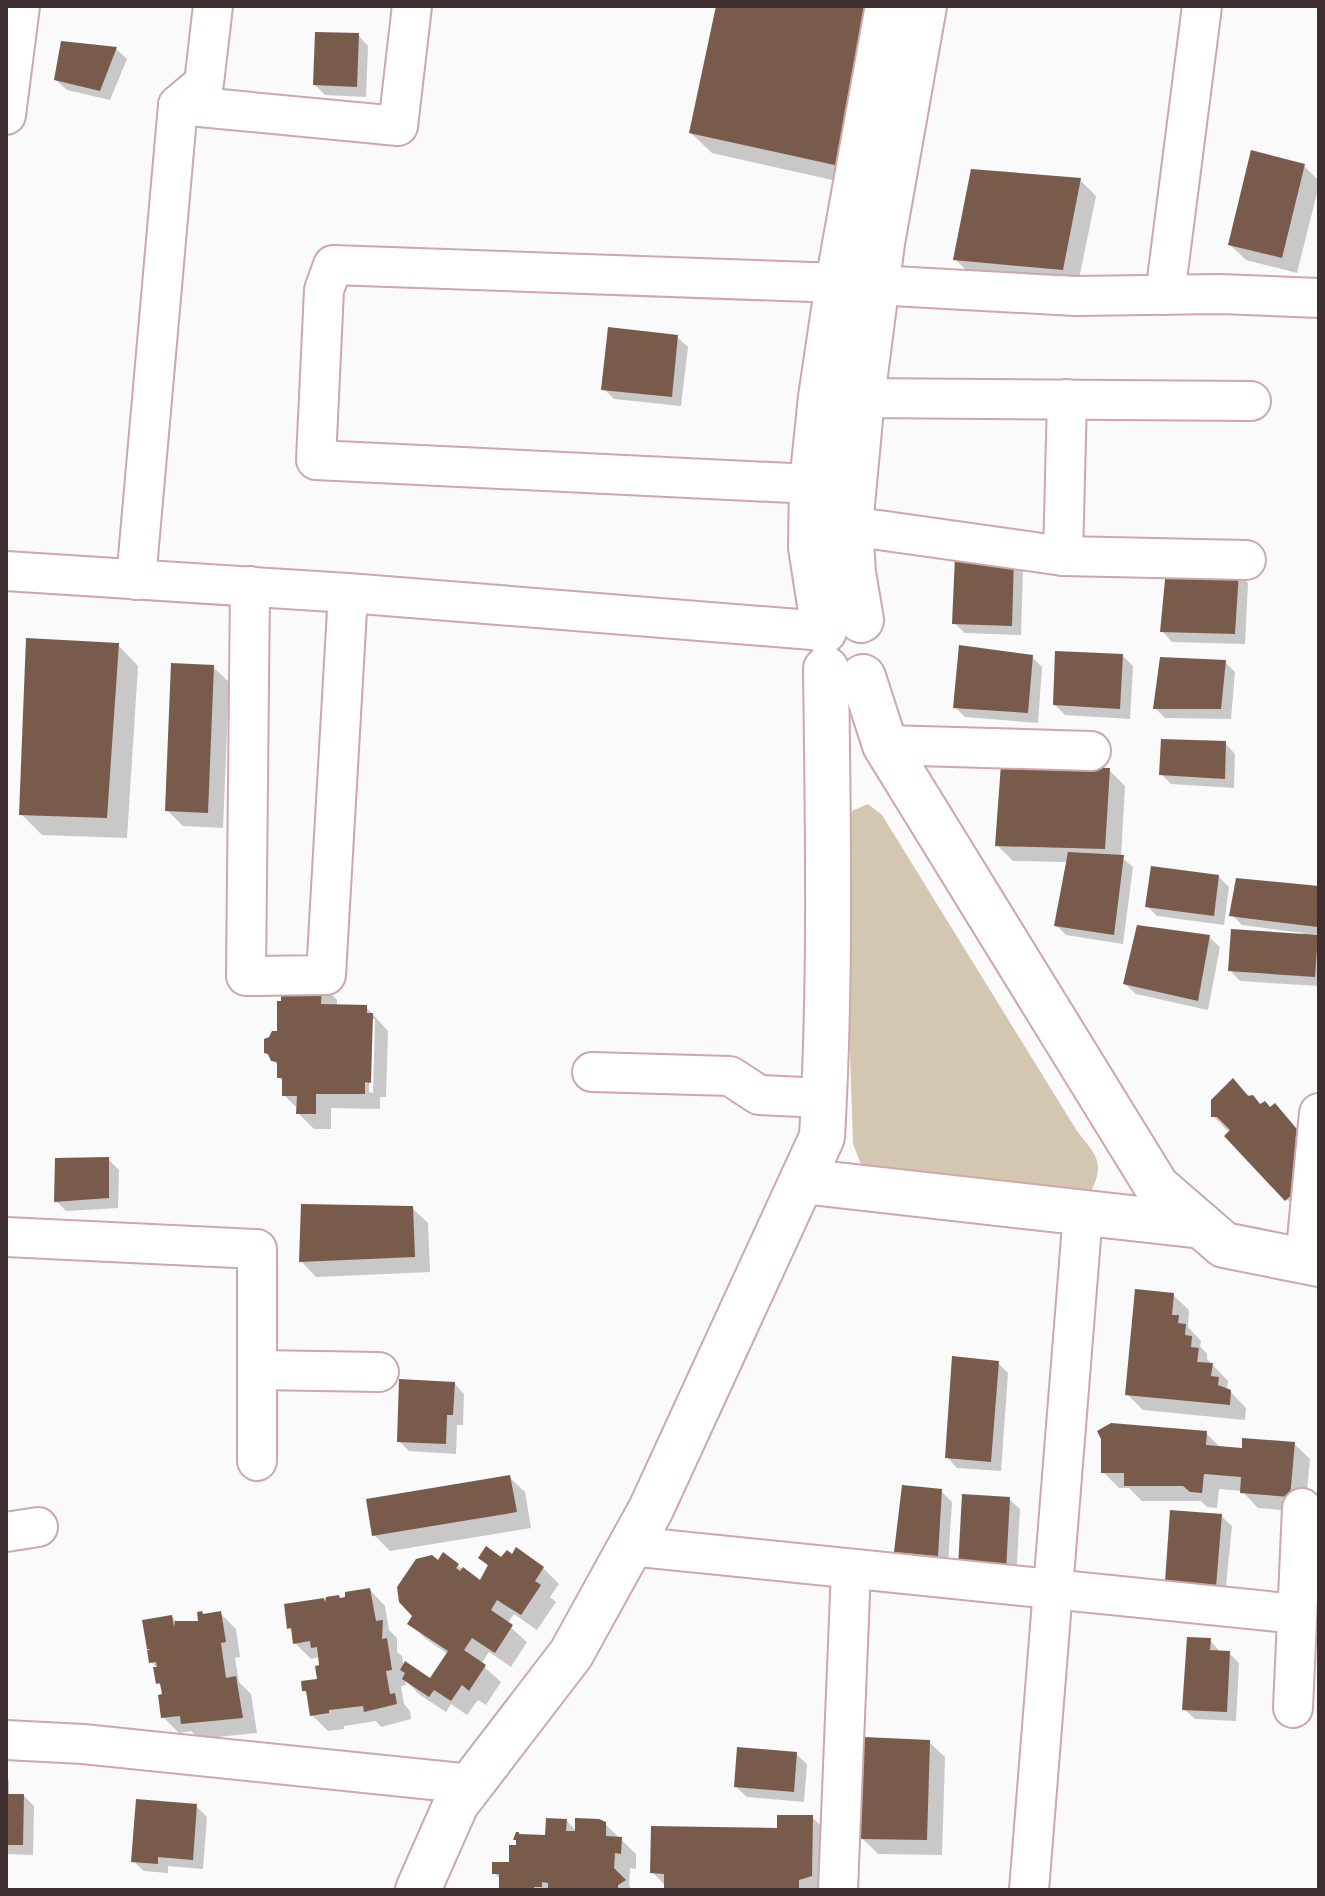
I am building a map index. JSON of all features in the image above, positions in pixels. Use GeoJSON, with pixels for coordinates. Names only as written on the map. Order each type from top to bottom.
{"type":"FeatureCollection","features":[{"type":"Feature","properties":{"kind":"street"},"geometry":{"type":"LineString","coordinates":[[6,115],[20,6]]}},
{"type":"Feature","properties":{"kind":"street"},"geometry":{"type":"LineString","coordinates":[[136,580],[178,105],[204,83],[213,6]]}},
{"type":"Feature","properties":{"kind":"street"},"geometry":{"type":"LineString","coordinates":[[178,105],[398,126],[412,6]]}},
{"type":"Feature","properties":{"kind":"street"},"geometry":{"type":"LineString","coordinates":[[418,1890],[456,1804],[571,1654],[658,1495],[822,1137],[829,896],[844,649],[853,573],[850,526],[862,398],[857,284],[888,6]]}},
{"type":"Feature","properties":{"kind":"street"},"geometry":{"type":"LineString","coordinates":[[924,6],[812,484],[811,547],[844,649],[885,745],[1157,1187],[1224,1245],[1312,1262],[1319,1113]]}},
{"type":"Feature","properties":{"kind":"street"},"geometry":{"type":"LineString","coordinates":[[1165,295],[1202,6]]}},
{"type":"Feature","properties":{"kind":"street"},"geometry":{"type":"LineString","coordinates":[[812,484],[316,460],[324,290],[333,265],[857,284],[1075,296],[1220,294],[1319,298]]}},
{"type":"Feature","properties":{"kind":"street"},"geometry":{"type":"LineString","coordinates":[[862,398],[1251,401]]}},
{"type":"Feature","properties":{"kind":"street"},"geometry":{"type":"LineString","coordinates":[[1063,556],[1067,399]]}},
{"type":"Feature","properties":{"kind":"street"},"geometry":{"type":"LineString","coordinates":[[850,526],[1063,556],[1246,560]]}},
{"type":"Feature","properties":{"kind":"street"},"geometry":{"type":"LineString","coordinates":[[6,571],[348,593],[844,649]]}},
{"type":"Feature","properties":{"kind":"street"},"geometry":{"type":"LineString","coordinates":[[250,586],[246,976],[326,975],[348,593]]}},
{"type":"Feature","properties":{"kind":"street"},"geometry":{"type":"LineString","coordinates":[[885,745],[1091,751]]}},
{"type":"Feature","properties":{"kind":"street"},"geometry":{"type":"LineString","coordinates":[[592,1072],[730,1076],[759,1095],[824,1098]]}},
{"type":"Feature","properties":{"kind":"street"},"geometry":{"type":"LineString","coordinates":[[802,1181],[1202,1226]]}},
{"type":"Feature","properties":{"kind":"street"},"geometry":{"type":"LineString","coordinates":[[1029,1890],[1083,1213]]}},
{"type":"Feature","properties":{"kind":"street"},"geometry":{"type":"LineString","coordinates":[[6,1237],[257,1249],[257,1461]]}},
{"type":"Feature","properties":{"kind":"street"},"geometry":{"type":"LineString","coordinates":[[257,1370],[379,1372]]}},
{"type":"Feature","properties":{"kind":"street"},"geometry":{"type":"LineString","coordinates":[[1293,1708],[1302,1508]]}},
{"type":"Feature","properties":{"kind":"street"},"geometry":{"type":"LineString","coordinates":[[630,1546],[1297,1614]]}},
{"type":"Feature","properties":{"kind":"street"},"geometry":{"type":"LineString","coordinates":[[838,1890],[851,1569]]}},
{"type":"Feature","properties":{"kind":"street"},"geometry":{"type":"LineString","coordinates":[[6,1740],[83,1744],[471,1784]]}},
{"type":"Feature","properties":{"kind":"shaded area"},"geometry":{"type":"Polygon","coordinates":[[[868,804],[882,815],[1077,1131],[1093,1152],[1098,1173],[1091,1191],[1072,1196],[862,1167],[853,1144],[843,847],[852,811],[868,804]]]}},
{"type":"Feature","properties":{"kind":"building"},"geometry":{"type":"Polygon","coordinates":[[[716,6],[873,6],[839,166],[689,133],[716,6]]]}},
{"type":"Feature","properties":{"kind":"building"},"geometry":{"type":"Polygon","coordinates":[[[315,32],[359,33],[357,87],[313,85],[315,32]]]}},
{"type":"Feature","properties":{"kind":"building"},"geometry":{"type":"Polygon","coordinates":[[[61,41],[117,47],[100,91],[54,80],[61,41]]]}},
{"type":"Feature","properties":{"kind":"building"},"geometry":{"type":"Polygon","coordinates":[[[1251,150],[1305,164],[1282,258],[1228,245],[1251,150]]]}},
{"type":"Feature","properties":{"kind":"building"},"geometry":{"type":"Polygon","coordinates":[[[971,169],[1081,178],[1063,270],[953,260],[971,169]]]}},
{"type":"Feature","properties":{"kind":"building"},"geometry":{"type":"Polygon","coordinates":[[[608,327],[678,335],[672,397],[601,390],[608,327]]]}},
{"type":"Feature","properties":{"kind":"building"},"geometry":{"type":"Polygon","coordinates":[[[955,556],[1014,558],[1012,626],[952,624],[955,556]]]}},
{"type":"Feature","properties":{"kind":"building"},"geometry":{"type":"Polygon","coordinates":[[[1166,569],[1239,571],[1235,634],[1160,632],[1166,569]]]}},
{"type":"Feature","properties":{"kind":"building"},"geometry":{"type":"Polygon","coordinates":[[[26,638],[119,643],[107,818],[19,815],[26,638]]]}},
{"type":"Feature","properties":{"kind":"building"},"geometry":{"type":"Polygon","coordinates":[[[959,645],[1033,655],[1028,713],[953,708],[959,645]]]}},
{"type":"Feature","properties":{"kind":"building"},"geometry":{"type":"Polygon","coordinates":[[[1055,651],[1123,654],[1120,709],[1053,705],[1055,651]]]}},
{"type":"Feature","properties":{"kind":"building"},"geometry":{"type":"Polygon","coordinates":[[[1160,657],[1226,660],[1221,709],[1153,709],[1160,657]]]}},
{"type":"Feature","properties":{"kind":"building"},"geometry":{"type":"Polygon","coordinates":[[[171,663],[214,665],[208,813],[165,811],[171,663]]]}},
{"type":"Feature","properties":{"kind":"building"},"geometry":{"type":"Polygon","coordinates":[[[1161,739],[1226,741],[1225,779],[1159,775],[1161,739]]]}},
{"type":"Feature","properties":{"kind":"building"},"geometry":{"type":"Polygon","coordinates":[[[1001,764],[1110,768],[1105,849],[995,846],[1001,764]]]}},
{"type":"Feature","properties":{"kind":"building"},"geometry":{"type":"Polygon","coordinates":[[[1068,852],[1124,855],[1114,935],[1054,926],[1068,852]]]}},
{"type":"Feature","properties":{"kind":"building"},"geometry":{"type":"Polygon","coordinates":[[[1151,866],[1219,875],[1214,916],[1145,907],[1151,866]]]}},
{"type":"Feature","properties":{"kind":"building"},"geometry":{"type":"Polygon","coordinates":[[[1236,878],[1319,886],[1317,927],[1229,916],[1236,878]]]}},
{"type":"Feature","properties":{"kind":"building"},"geometry":{"type":"Polygon","coordinates":[[[1137,925],[1210,935],[1198,1001],[1123,984],[1137,925]]]}},
{"type":"Feature","properties":{"kind":"building"},"geometry":{"type":"Polygon","coordinates":[[[1231,929],[1318,935],[1315,977],[1228,971],[1231,929]]]}},
{"type":"Feature","properties":{"kind":"building"},"geometry":{"type":"Polygon","coordinates":[[[322,982],[321,1004],[367,1005],[367,1013],[373,1013],[371,1083],[365,1082],[365,1094],[316,1094],[316,1114],[296,1114],[297,1096],[282,1096],[282,1078],[277,1078],[277,1062],[271,1061],[264,1053],[264,1039],[272,1031],[277,1031],[277,1001],[281,1001],[281,992],[322,982]]]}},
{"type":"Feature","properties":{"kind":"building"},"geometry":{"type":"Polygon","coordinates":[[[1233,1078],[1248,1096],[1253,1095],[1260,1104],[1265,1101],[1270,1107],[1275,1103],[1301,1134],[1295,1138],[1303,1147],[1306,1182],[1285,1201],[1224,1136],[1230,1130],[1217,1117],[1211,1117],[1211,1100],[1233,1078]]]}},
{"type":"Feature","properties":{"kind":"building"},"geometry":{"type":"Polygon","coordinates":[[[109,1157],[109,1198],[54,1202],[55,1158],[109,1157]]]}},
{"type":"Feature","properties":{"kind":"building"},"geometry":{"type":"Polygon","coordinates":[[[301,1204],[413,1206],[415,1257],[299,1262],[301,1204]]]}},
{"type":"Feature","properties":{"kind":"building"},"geometry":{"type":"Polygon","coordinates":[[[1135,1289],[1174,1293],[1172,1315],[1179,1315],[1178,1323],[1186,1324],[1185,1335],[1192,1336],[1191,1347],[1199,1348],[1197,1362],[1213,1363],[1211,1376],[1219,1377],[1218,1385],[1231,1390],[1230,1405],[1125,1395],[1135,1289]]]}},
{"type":"Feature","properties":{"kind":"building"},"geometry":{"type":"Polygon","coordinates":[[[952,1356],[999,1361],[991,1462],[945,1458],[952,1356]]]}},
{"type":"Feature","properties":{"kind":"building"},"geometry":{"type":"Polygon","coordinates":[[[399,1379],[455,1382],[453,1415],[447,1415],[446,1444],[397,1442],[399,1379]]]}},
{"type":"Feature","properties":{"kind":"building"},"geometry":{"type":"Polygon","coordinates":[[[1111,1423],[1207,1431],[1206,1445],[1242,1448],[1242,1438],[1295,1442],[1290,1497],[1240,1493],[1241,1477],[1204,1474],[1202,1493],[1190,1492],[1183,1486],[1124,1486],[1124,1473],[1101,1473],[1101,1439],[1097,1431],[1111,1423]]]}},
{"type":"Feature","properties":{"kind":"building"},"geometry":{"type":"Polygon","coordinates":[[[510,1475],[517,1512],[372,1536],[366,1499],[510,1475]]]}},
{"type":"Feature","properties":{"kind":"building"},"geometry":{"type":"Polygon","coordinates":[[[902,1485],[942,1489],[938,1556],[894,1552],[902,1485]]]}},
{"type":"Feature","properties":{"kind":"building"},"geometry":{"type":"Polygon","coordinates":[[[962,1494],[1010,1497],[1006,1571],[958,1568],[962,1494]]]}},
{"type":"Feature","properties":{"kind":"building"},"geometry":{"type":"Polygon","coordinates":[[[1170,1510],[1222,1514],[1216,1587],[1165,1582],[1170,1510]]]}},
{"type":"Feature","properties":{"kind":"building"},"geometry":{"type":"Polygon","coordinates":[[[486,1546],[501,1557],[507,1550],[512,1554],[516,1547],[544,1567],[535,1581],[541,1585],[521,1615],[497,1600],[491,1610],[513,1625],[495,1653],[472,1638],[464,1650],[486,1665],[469,1691],[462,1685],[451,1701],[434,1690],[429,1697],[402,1679],[405,1673],[400,1670],[405,1661],[430,1678],[448,1651],[407,1624],[412,1616],[399,1602],[397,1587],[416,1559],[432,1555],[438,1560],[443,1552],[459,1564],[456,1568],[460,1571],[463,1567],[480,1580],[488,1565],[478,1558],[486,1546]]]}},
{"type":"Feature","properties":{"kind":"building"},"geometry":{"type":"Polygon","coordinates":[[[370,1588],[376,1621],[383,1620],[382,1639],[387,1638],[392,1670],[386,1671],[390,1694],[395,1693],[397,1704],[364,1712],[363,1706],[310,1716],[301,1681],[317,1679],[317,1647],[311,1648],[310,1641],[293,1644],[291,1628],[287,1629],[284,1604],[324,1598],[325,1602],[326,1597],[345,1597],[345,1592],[370,1588]]]}},
{"type":"Feature","properties":{"kind":"building"},"geometry":{"type":"Polygon","coordinates":[[[202,1611],[203,1614],[221,1611],[226,1642],[221,1643],[226,1678],[236,1676],[243,1718],[181,1724],[180,1716],[161,1718],[158,1695],[162,1694],[160,1683],[156,1684],[153,1667],[157,1667],[156,1662],[149,1663],[147,1650],[151,1650],[147,1649],[142,1620],[172,1615],[174,1627],[175,1621],[198,1621],[197,1612],[202,1611]]]}},
{"type":"Feature","properties":{"kind":"building"},"geometry":{"type":"Polygon","coordinates":[[[1187,1637],[1211,1638],[1210,1650],[1230,1651],[1227,1712],[1182,1710],[1187,1637]]]}},
{"type":"Feature","properties":{"kind":"building"},"geometry":{"type":"Polygon","coordinates":[[[863,1737],[930,1740],[927,1840],[860,1839],[863,1737]]]}},
{"type":"Feature","properties":{"kind":"building"},"geometry":{"type":"Polygon","coordinates":[[[737,1747],[797,1752],[794,1792],[734,1787],[737,1747]]]}},
{"type":"Feature","properties":{"kind":"building"},"geometry":{"type":"Polygon","coordinates":[[[6,1794],[24,1794],[23,1845],[6,1845],[6,1794]]]}},
{"type":"Feature","properties":{"kind":"building"},"geometry":{"type":"Polygon","coordinates":[[[136,1799],[197,1804],[193,1860],[158,1857],[158,1864],[131,1862],[136,1799]]]}},
{"type":"Feature","properties":{"kind":"building"},"geometry":{"type":"Polygon","coordinates":[[[777,1815],[813,1815],[812,1876],[799,1880],[799,1890],[664,1890],[664,1874],[650,1873],[651,1826],[777,1828],[777,1815]]]}},
{"type":"Feature","properties":{"kind":"building"},"geometry":{"type":"Polygon","coordinates":[[[546,1818],[567,1819],[566,1831],[575,1831],[575,1818],[599,1819],[606,1822],[606,1836],[622,1837],[621,1854],[615,1853],[614,1868],[626,1880],[618,1885],[618,1890],[548,1890],[548,1883],[542,1882],[542,1887],[534,1887],[534,1890],[499,1890],[499,1874],[492,1874],[492,1862],[509,1862],[509,1845],[516,1845],[516,1840],[513,1840],[516,1832],[545,1835],[546,1818]]]}}]}
